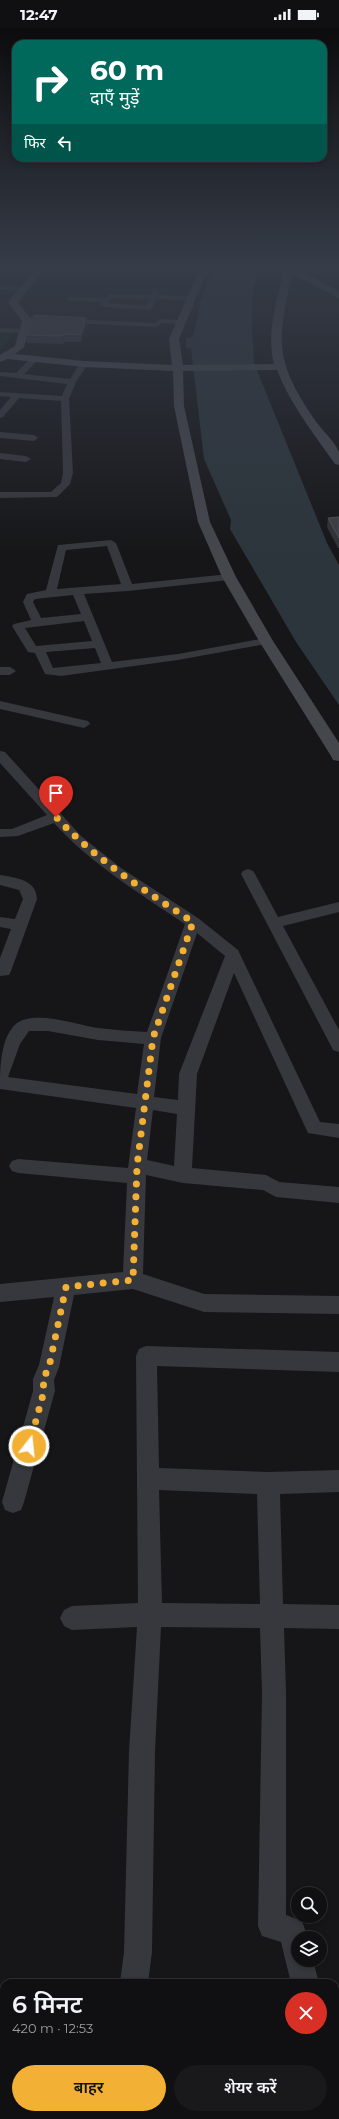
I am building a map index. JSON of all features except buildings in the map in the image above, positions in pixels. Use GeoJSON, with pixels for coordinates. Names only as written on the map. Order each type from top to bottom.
{"type":"FeatureCollection","features":[{"type":"Feature","properties":{"kind":"street"},"geometry":{"type":"LineString","coordinates":[[18,376],[32,362]]}},
{"type":"Feature","properties":{"kind":"street"},"geometry":{"type":"LineString","coordinates":[[60,362],[178,368],[280,367]]}},
{"type":"Feature","properties":{"kind":"street"},"geometry":{"type":"LineString","coordinates":[[177,362],[180,406],[204,522],[229,577],[266,641],[339,756]]}},
{"type":"Feature","properties":{"kind":"street"},"geometry":{"type":"LineString","coordinates":[[279,362],[280,367],[302,408],[339,461]]}},
{"type":"Feature","properties":{"kind":"street"},"geometry":{"type":"LineString","coordinates":[[0,495],[54,496],[65,484],[68,473],[65,398],[72,382],[84,364]]}},
{"type":"Feature","properties":{"kind":"street"},"geometry":{"type":"LineString","coordinates":[[0,374],[72,382]]}},
{"type":"Feature","properties":{"kind":"street"},"geometry":{"type":"LineString","coordinates":[[0,394],[65,398]]}},
{"type":"Feature","properties":{"kind":"street"},"geometry":{"type":"LineString","coordinates":[[0,415],[17,395]]}},
{"type":"Feature","properties":{"kind":"street"},"geometry":{"type":"LineString","coordinates":[[0,435],[34,438]]}},
{"type":"Feature","properties":{"kind":"street"},"geometry":{"type":"LineString","coordinates":[[0,456],[26,459]]}},
{"type":"Feature","properties":{"kind":"street"},"geometry":{"type":"LineString","coordinates":[[51,593],[62,547],[111,543],[128,588]]}},
{"type":"Feature","properties":{"kind":"street"},"geometry":{"type":"LineString","coordinates":[[37,622],[28,602],[31,596],[51,593],[128,588],[229,577]]}},
{"type":"Feature","properties":{"kind":"street"},"geometry":{"type":"LineString","coordinates":[[77,591],[108,666]]}},
{"type":"Feature","properties":{"kind":"street"},"geometry":{"type":"LineString","coordinates":[[88,617],[37,622],[18,626],[32,650],[40,651],[99,644]]}},
{"type":"Feature","properties":{"kind":"street"},"geometry":{"type":"LineString","coordinates":[[40,651],[49,671],[74,670],[178,657],[266,641]]}},
{"type":"Feature","properties":{"kind":"street"},"geometry":{"type":"LineString","coordinates":[[66,648],[74,670]]}},
{"type":"Feature","properties":{"kind":"street"},"geometry":{"type":"LineString","coordinates":[[0,706],[84,724]]}},
{"type":"Feature","properties":{"kind":"street"},"geometry":{"type":"LineString","coordinates":[[0,755],[76,839],[116,871],[193,922],[232,954],[314,1128],[339,1131]]}},
{"type":"Feature","properties":{"kind":"street"},"geometry":{"type":"LineString","coordinates":[[0,833],[14,833],[56,817]]}},
{"type":"Feature","properties":{"kind":"street"},"geometry":{"type":"LineString","coordinates":[[248,874],[339,1046]]}},
{"type":"Feature","properties":{"kind":"street"},"geometry":{"type":"LineString","coordinates":[[0,880],[27,887],[30,892],[30,899],[3,971]]}},
{"type":"Feature","properties":{"kind":"street"},"geometry":{"type":"LineString","coordinates":[[274,922],[339,907]]}},
{"type":"Feature","properties":{"kind":"street"},"geometry":{"type":"LineString","coordinates":[[0,922],[20,925]]}},
{"type":"Feature","properties":{"kind":"street"},"geometry":{"type":"LineString","coordinates":[[18,1166],[136,1176],[153,1038],[193,922]]}},
{"type":"Feature","properties":{"kind":"street"},"geometry":{"type":"LineString","coordinates":[[183,1175],[188,1074],[232,954]]}},
{"type":"Feature","properties":{"kind":"street"},"geometry":{"type":"LineString","coordinates":[[0,1076],[16,1035],[24,1027],[30,1024],[99,1034],[153,1038]]}},
{"type":"Feature","properties":{"kind":"street"},"geometry":{"type":"LineString","coordinates":[[0,1082],[186,1108]]}},
{"type":"Feature","properties":{"kind":"street"},"geometry":{"type":"LineString","coordinates":[[137,1166],[183,1175],[266,1183],[276,1189],[339,1195]]}},
{"type":"Feature","properties":{"kind":"street"},"geometry":{"type":"LineString","coordinates":[[133,1280],[137,1166]]}},
{"type":"Feature","properties":{"kind":"street"},"geometry":{"type":"LineString","coordinates":[[0,1293],[133,1280],[204,1303],[339,1305]]}},
{"type":"Feature","properties":{"kind":"street"},"geometry":{"type":"LineString","coordinates":[[13,1502],[44,1391],[43,1379],[49,1367],[66,1287]]}},
{"type":"Feature","properties":{"kind":"street"},"geometry":{"type":"LineString","coordinates":[[135,1979],[138,1952],[142,1751],[150,1615],[146,1356],[339,1362]]}},
{"type":"Feature","properties":{"kind":"street"},"geometry":{"type":"LineString","coordinates":[[148,1479],[268,1483],[339,1482]]}},
{"type":"Feature","properties":{"kind":"street"},"geometry":{"type":"LineString","coordinates":[[268,1483],[274,1693],[272,1926],[292,1931]]}},
{"type":"Feature","properties":{"kind":"street"},"geometry":{"type":"LineString","coordinates":[[72,1618],[150,1615],[339,1617]]}},
{"type":"Feature","properties":{"kind":"street"},"geometry":{"type":"LineString","coordinates":[[301,1967],[304,1979]]}},
{"type":"Feature","properties":{"kind":"shaded area"},"geometry":{"type":"Polygon","coordinates":[[[193,362],[254,362],[327,543],[339,565],[339,705],[296,642],[230,529],[231,520],[204,459],[193,362]]]}},
{"type":"Feature","properties":{"kind":"route"},"geometry":{"type":"LineString","coordinates":[[29,1446],[44,1391],[43,1379],[49,1367],[66,1287],[133,1280],[137,1166],[153,1038],[193,922],[116,871],[76,839],[56,817]]}}]}
